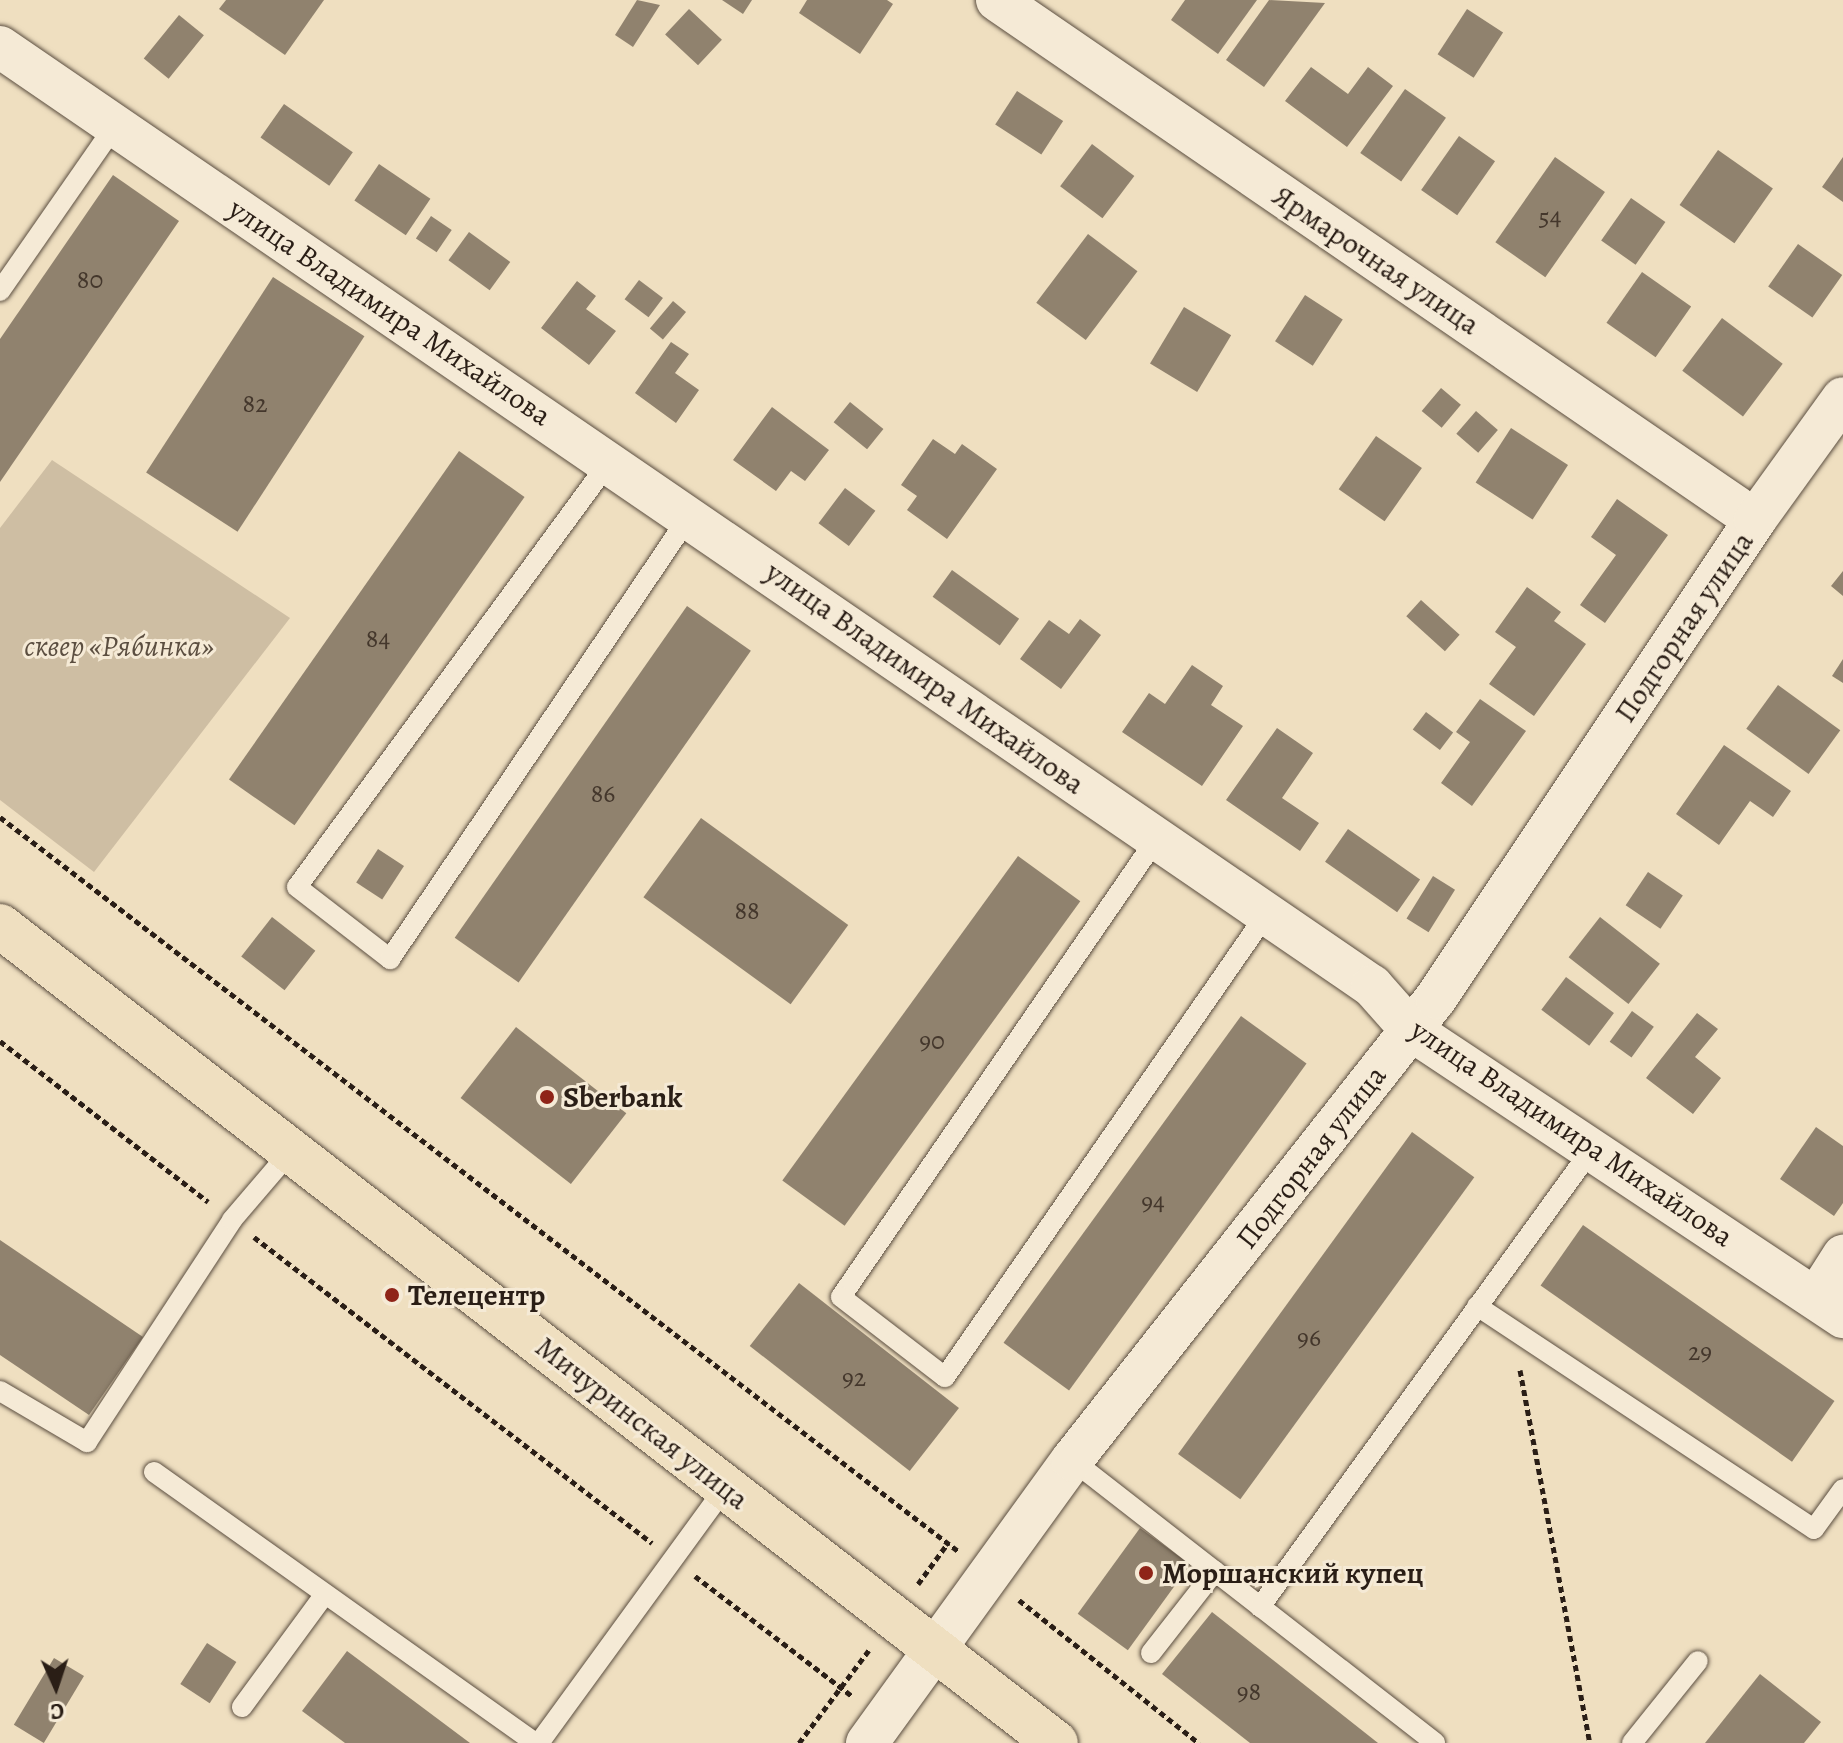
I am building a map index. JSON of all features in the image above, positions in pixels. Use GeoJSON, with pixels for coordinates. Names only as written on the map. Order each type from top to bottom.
{"type":"FeatureCollection","features":[{"type":"Feature","properties":{"kind":"main road","name":"Мичуринская улица"},"geometry":{"type":"LineString","coordinates":[[0,926],[1056,1743]]}},
{"type":"Feature","properties":{"kind":"street","name":"Ярмарочная улица"},"geometry":{"type":"LineString","coordinates":[[997,0],[1755,520]]}},
{"type":"Feature","properties":{"kind":"street","name":"улица Владимира Михайлова"},"geometry":{"type":"LineString","coordinates":[[0,47],[690,515],[1372,986],[1411,1030],[1830,1307]]}},
{"type":"Feature","properties":{"kind":"street","name":"Подгорная улица"},"geometry":{"type":"LineString","coordinates":[[875,1731],[992,1578],[1072,1460],[1411,1030],[1755,520],[1843,398]]}},
{"type":"Feature","properties":{"kind":"street"},"geometry":{"type":"LineString","coordinates":[[1830,1307],[1843,1256]]}},
{"type":"Feature","properties":{"kind":"lane"},"geometry":{"type":"LineString","coordinates":[[0,291],[116,124]]}},
{"type":"Feature","properties":{"kind":"lane"},"geometry":{"type":"LineString","coordinates":[[609,462],[297,887],[390,959],[690,515]]}},
{"type":"Feature","properties":{"kind":"lane"},"geometry":{"type":"LineString","coordinates":[[1157,838],[841,1297],[945,1377],[1267,913]]}},
{"type":"Feature","properties":{"kind":"lane"},"geometry":{"type":"LineString","coordinates":[[1260,1607],[1592,1149]]}},
{"type":"Feature","properties":{"kind":"lane"},"geometry":{"type":"LineString","coordinates":[[0,1391],[87,1442],[232,1220],[291,1151]]}},
{"type":"Feature","properties":{"kind":"lane"},"geometry":{"type":"LineString","coordinates":[[1477,1306],[1814,1529],[1843,1489]]}},
{"type":"Feature","properties":{"kind":"lane"},"geometry":{"type":"LineString","coordinates":[[1072,1460],[1435,1743]]}},
{"type":"Feature","properties":{"kind":"lane"},"geometry":{"type":"LineString","coordinates":[[154,1472],[537,1743],[725,1488]]}},
{"type":"Feature","properties":{"kind":"lane"},"geometry":{"type":"LineString","coordinates":[[1151,1653],[1215,1571]]}},
{"type":"Feature","properties":{"kind":"lane"},"geometry":{"type":"LineString","coordinates":[[242,1707],[325,1594]]}},
{"type":"Feature","properties":{"kind":"lane"},"geometry":{"type":"LineString","coordinates":[[1632,1743],[1698,1661]]}},
{"type":"Feature","properties":{"kind":"path"},"geometry":{"type":"LineString","coordinates":[[0,817],[992,1578],[1199,1743]]}},
{"type":"Feature","properties":{"kind":"path"},"geometry":{"type":"LineString","coordinates":[[0,1041],[673,1559],[875,1731]]}},
{"type":"Feature","properties":{"kind":"path"},"geometry":{"type":"LineString","coordinates":[[1512,1330],[1590,1743]]}},
{"type":"Feature","properties":{"kind":"green space","name":"сквер «Рябинка»"},"geometry":{"type":"Polygon","coordinates":[[[52,460],[290,618],[94,872],[0,800],[0,528],[52,460]]]}},
{"type":"Feature","properties":{"kind":"building"},"geometry":{"type":"Polygon","coordinates":[[[226,0],[324,0],[285,55],[219,9],[226,0]]]}},
{"type":"Feature","properties":{"kind":"building"},"geometry":{"type":"Polygon","coordinates":[[[637,0],[660,5],[633,47],[615,35],[637,0]]]}},
{"type":"Feature","properties":{"kind":"building"},"geometry":{"type":"Polygon","coordinates":[[[722,0],[752,0],[743,14],[722,0]]]}},
{"type":"Feature","properties":{"kind":"building"},"geometry":{"type":"Polygon","coordinates":[[[807,0],[887,0],[893,4],[860,54],[799,13],[807,0]]]}},
{"type":"Feature","properties":{"kind":"building"},"geometry":{"type":"Polygon","coordinates":[[[1185,0],[1257,0],[1218,54],[1171,20],[1185,0]]]}},
{"type":"Feature","properties":{"kind":"building"},"geometry":{"type":"Polygon","coordinates":[[[1269,0],[1325,3],[1264,87],[1226,60],[1269,0]]]}},
{"type":"Feature","properties":{"kind":"building"},"geometry":{"type":"Polygon","coordinates":[[[689,9],[722,40],[698,65],[665,35],[689,9]]]}},
{"type":"Feature","properties":{"kind":"building"},"geometry":{"type":"Polygon","coordinates":[[[1467,9],[1503,32],[1474,78],[1438,54],[1467,9]]]}},
{"type":"Feature","properties":{"kind":"building"},"geometry":{"type":"Polygon","coordinates":[[[179,15],[204,35],[169,79],[144,59],[179,15]]]}},
{"type":"Feature","properties":{"kind":"building"},"geometry":{"type":"Polygon","coordinates":[[[1311,67],[1348,94],[1368,67],[1393,86],[1347,147],[1285,101],[1311,67]]]}},
{"type":"Feature","properties":{"kind":"building"},"geometry":{"type":"Polygon","coordinates":[[[1405,89],[1446,118],[1401,182],[1360,153],[1405,89]]]}},
{"type":"Feature","properties":{"kind":"building"},"geometry":{"type":"Polygon","coordinates":[[[1017,91],[1063,121],[1041,155],[995,125],[1017,91]]]}},
{"type":"Feature","properties":{"kind":"building"},"geometry":{"type":"Polygon","coordinates":[[[284,104],[353,152],[329,186],[260,138],[284,104]]]}},
{"type":"Feature","properties":{"kind":"building"},"geometry":{"type":"Polygon","coordinates":[[[1459,136],[1495,161],[1457,215],[1421,190],[1459,136]]]}},
{"type":"Feature","properties":{"kind":"building"},"geometry":{"type":"Polygon","coordinates":[[[1092,144],[1134,176],[1102,218],[1060,186],[1092,144]]]}},
{"type":"Feature","properties":{"kind":"building"},"geometry":{"type":"Polygon","coordinates":[[[1718,150],[1773,188],[1734,243],[1680,205],[1718,150]]]}},
{"type":"Feature","properties":{"kind":"building"},"geometry":{"type":"Polygon","coordinates":[[[1555,157],[1605,192],[1545,277],[1495,242],[1555,157]]]}},
{"type":"Feature","properties":{"kind":"building"},"geometry":{"type":"Polygon","coordinates":[[[1843,157],[1843,202],[1822,187],[1843,157]]]}},
{"type":"Feature","properties":{"kind":"building"},"geometry":{"type":"Polygon","coordinates":[[[379,164],[430,199],[406,235],[354,200],[379,164]]]}},
{"type":"Feature","properties":{"kind":"building"},"geometry":{"type":"Polygon","coordinates":[[[113,175],[179,221],[0,482],[0,339],[113,175]]]}},
{"type":"Feature","properties":{"kind":"building"},"geometry":{"type":"Polygon","coordinates":[[[1631,198],[1665,222],[1636,265],[1601,241],[1631,198]]]}},
{"type":"Feature","properties":{"kind":"building"},"geometry":{"type":"Polygon","coordinates":[[[431,216],[452,230],[437,252],[416,238],[431,216]]]}},
{"type":"Feature","properties":{"kind":"building"},"geometry":{"type":"Polygon","coordinates":[[[469,232],[510,262],[490,290],[448,260],[469,232]]]}},
{"type":"Feature","properties":{"kind":"building"},"geometry":{"type":"Polygon","coordinates":[[[1088,234],[1138,271],[1086,340],[1036,303],[1088,234]]]}},
{"type":"Feature","properties":{"kind":"building"},"geometry":{"type":"Polygon","coordinates":[[[1798,244],[1842,275],[1812,318],[1768,287],[1798,244]]]}},
{"type":"Feature","properties":{"kind":"building"},"geometry":{"type":"Polygon","coordinates":[[[1642,272],[1691,306],[1656,357],[1606,323],[1642,272]]]}},
{"type":"Feature","properties":{"kind":"building"},"geometry":{"type":"Polygon","coordinates":[[[273,277],[364,336],[238,532],[146,472],[273,277]]]}},
{"type":"Feature","properties":{"kind":"building"},"geometry":{"type":"Polygon","coordinates":[[[639,280],[663,298],[649,317],[625,299],[639,280]]]}},
{"type":"Feature","properties":{"kind":"building"},"geometry":{"type":"Polygon","coordinates":[[[577,281],[596,296],[586,309],[616,331],[589,365],[541,328],[577,281]]]}},
{"type":"Feature","properties":{"kind":"building"},"geometry":{"type":"Polygon","coordinates":[[[1305,295],[1343,320],[1313,366],[1275,341],[1305,295]]]}},
{"type":"Feature","properties":{"kind":"building"},"geometry":{"type":"Polygon","coordinates":[[[673,301],[686,312],[663,340],[650,329],[673,301]]]}},
{"type":"Feature","properties":{"kind":"building"},"geometry":{"type":"Polygon","coordinates":[[[1184,307],[1231,335],[1197,392],[1150,364],[1184,307]]]}},
{"type":"Feature","properties":{"kind":"building"},"geometry":{"type":"Polygon","coordinates":[[[1722,318],[1783,364],[1743,416],[1682,371],[1722,318]]]}},
{"type":"Feature","properties":{"kind":"building"},"geometry":{"type":"Polygon","coordinates":[[[671,342],[689,354],[675,373],[699,390],[676,423],[635,393],[671,342]]]}},
{"type":"Feature","properties":{"kind":"building"},"geometry":{"type":"Polygon","coordinates":[[[1441,388],[1461,405],[1442,428],[1422,411],[1441,388]]]}},
{"type":"Feature","properties":{"kind":"building"},"geometry":{"type":"Polygon","coordinates":[[[850,402],[883,429],[867,449],[834,422],[850,402]]]}},
{"type":"Feature","properties":{"kind":"building"},"geometry":{"type":"Polygon","coordinates":[[[772,407],[829,450],[805,481],[791,471],[776,491],[733,460],[772,407]]]}},
{"type":"Feature","properties":{"kind":"building"},"geometry":{"type":"Polygon","coordinates":[[[1476,411],[1498,430],[1478,453],[1456,434],[1476,411]]]}},
{"type":"Feature","properties":{"kind":"building"},"geometry":{"type":"Polygon","coordinates":[[[1511,428],[1568,465],[1533,520],[1476,483],[1511,428]]]}},
{"type":"Feature","properties":{"kind":"building"},"geometry":{"type":"Polygon","coordinates":[[[1376,436],[1422,468],[1385,521],[1339,489],[1376,436]]]}},
{"type":"Feature","properties":{"kind":"building"},"geometry":{"type":"Polygon","coordinates":[[[933,439],[955,454],[962,444],[997,469],[947,539],[907,510],[917,496],[901,485],[933,439]]]}},
{"type":"Feature","properties":{"kind":"building"},"geometry":{"type":"Polygon","coordinates":[[[459,451],[525,497],[295,825],[229,779],[459,451]]]}},
{"type":"Feature","properties":{"kind":"building"},"geometry":{"type":"Polygon","coordinates":[[[845,488],[875,511],[849,546],[819,523],[845,488]]]}},
{"type":"Feature","properties":{"kind":"building"},"geometry":{"type":"Polygon","coordinates":[[[1617,499],[1668,535],[1605,623],[1580,605],[1616,555],[1591,537],[1617,499]]]}},
{"type":"Feature","properties":{"kind":"building"},"geometry":{"type":"Polygon","coordinates":[[[952,570],[1019,619],[1000,645],[933,597],[952,570]]]}},
{"type":"Feature","properties":{"kind":"building"},"geometry":{"type":"Polygon","coordinates":[[[1843,571],[1843,596],[1831,586],[1843,571]]]}},
{"type":"Feature","properties":{"kind":"building"},"geometry":{"type":"Polygon","coordinates":[[[1527,587],[1561,612],[1554,621],[1586,644],[1534,716],[1489,684],[1516,647],[1495,632],[1527,587]]]}},
{"type":"Feature","properties":{"kind":"building"},"geometry":{"type":"Polygon","coordinates":[[[1421,600],[1460,635],[1445,651],[1406,616],[1421,600]]]}},
{"type":"Feature","properties":{"kind":"building"},"geometry":{"type":"Polygon","coordinates":[[[687,606],[751,651],[519,982],[455,938],[687,606]]]}},
{"type":"Feature","properties":{"kind":"building"},"geometry":{"type":"Polygon","coordinates":[[[1080,619],[1101,635],[1061,689],[1020,659],[1049,620],[1069,634],[1080,619]]]}},
{"type":"Feature","properties":{"kind":"building"},"geometry":{"type":"Polygon","coordinates":[[[1843,659],[1843,683],[1832,676],[1843,659]]]}},
{"type":"Feature","properties":{"kind":"building"},"geometry":{"type":"Polygon","coordinates":[[[1192,665],[1223,686],[1211,705],[1243,726],[1202,786],[1122,732],[1149,693],[1165,704],[1192,665]]]}},
{"type":"Feature","properties":{"kind":"building"},"geometry":{"type":"Polygon","coordinates":[[[1778,685],[1840,730],[1809,774],[1746,729],[1778,685]]]}},
{"type":"Feature","properties":{"kind":"building"},"geometry":{"type":"Polygon","coordinates":[[[1480,699],[1526,731],[1472,806],[1441,783],[1470,742],[1456,732],[1480,699]]]}},
{"type":"Feature","properties":{"kind":"building"},"geometry":{"type":"Polygon","coordinates":[[[1426,712],[1453,732],[1440,750],[1413,730],[1426,712]]]}},
{"type":"Feature","properties":{"kind":"building"},"geometry":{"type":"Polygon","coordinates":[[[1277,728],[1313,753],[1282,798],[1319,823],[1300,851],[1226,800],[1277,728]]]}},
{"type":"Feature","properties":{"kind":"building"},"geometry":{"type":"Polygon","coordinates":[[[1724,745],[1791,791],[1773,817],[1750,801],[1719,845],[1676,814],[1724,745]]]}},
{"type":"Feature","properties":{"kind":"building"},"geometry":{"type":"Polygon","coordinates":[[[701,818],[848,925],[791,1004],[643,897],[701,818]]]}},
{"type":"Feature","properties":{"kind":"building"},"geometry":{"type":"Polygon","coordinates":[[[1348,829],[1420,879],[1397,912],[1325,862],[1348,829]]]}},
{"type":"Feature","properties":{"kind":"building"},"geometry":{"type":"Polygon","coordinates":[[[378,849],[404,866],[382,899],[356,883],[378,849]]]}},
{"type":"Feature","properties":{"kind":"building"},"geometry":{"type":"Polygon","coordinates":[[[1018,856],[1080,901],[845,1226],[782,1180],[1018,856]]]}},
{"type":"Feature","properties":{"kind":"building"},"geometry":{"type":"Polygon","coordinates":[[[1648,872],[1683,895],[1660,929],[1626,905],[1648,872]]]}},
{"type":"Feature","properties":{"kind":"building"},"geometry":{"type":"Polygon","coordinates":[[[1433,876],[1455,890],[1429,932],[1407,918],[1433,876]]]}},
{"type":"Feature","properties":{"kind":"building"},"geometry":{"type":"Polygon","coordinates":[[[272,917],[315,951],[285,990],[241,956],[272,917]]]}},
{"type":"Feature","properties":{"kind":"building"},"geometry":{"type":"Polygon","coordinates":[[[1600,917],[1660,964],[1628,1004],[1569,957],[1600,917]]]}},
{"type":"Feature","properties":{"kind":"building"},"geometry":{"type":"Polygon","coordinates":[[[1566,977],[1614,1013],[1589,1046],[1541,1010],[1566,977]]]}},
{"type":"Feature","properties":{"kind":"building"},"geometry":{"type":"Polygon","coordinates":[[[1632,1011],[1654,1027],[1632,1058],[1610,1042],[1632,1011]]]}},
{"type":"Feature","properties":{"kind":"building"},"geometry":{"type":"Polygon","coordinates":[[[1697,1013],[1718,1029],[1695,1057],[1721,1078],[1693,1114],[1646,1078],[1697,1013]]]}},
{"type":"Feature","properties":{"kind":"building"},"geometry":{"type":"Polygon","coordinates":[[[1241,1016],[1307,1064],[1069,1390],[1004,1343],[1241,1016]]]}},
{"type":"Feature","properties":{"kind":"building"},"geometry":{"type":"Polygon","coordinates":[[[516,1027],[626,1113],[571,1184],[461,1098],[516,1027]]]}},
{"type":"Feature","properties":{"kind":"building"},"geometry":{"type":"Polygon","coordinates":[[[1816,1127],[1843,1146],[1843,1203],[1834,1216],[1780,1179],[1816,1127]]]}},
{"type":"Feature","properties":{"kind":"building"},"geometry":{"type":"Polygon","coordinates":[[[1412,1132],[1474,1177],[1240,1499],[1178,1454],[1412,1132]]]}},
{"type":"Feature","properties":{"kind":"building"},"geometry":{"type":"Polygon","coordinates":[[[1583,1225],[1834,1401],[1792,1462],[1541,1286],[1583,1225]]]}},
{"type":"Feature","properties":{"kind":"building"},"geometry":{"type":"Polygon","coordinates":[[[0,1240],[143,1337],[89,1415],[0,1355],[0,1240]]]}},
{"type":"Feature","properties":{"kind":"building"},"geometry":{"type":"Polygon","coordinates":[[[799,1283],[959,1408],[910,1471],[750,1346],[799,1283]]]}},
{"type":"Feature","properties":{"kind":"building"},"geometry":{"type":"Polygon","coordinates":[[[1140,1528],[1190,1564],[1128,1650],[1078,1614],[1140,1528]]]}},
{"type":"Feature","properties":{"kind":"building"},"geometry":{"type":"Polygon","coordinates":[[[1212,1612],[1378,1743],[1250,1743],[1162,1674],[1212,1612]]]}},
{"type":"Feature","properties":{"kind":"building"},"geometry":{"type":"Polygon","coordinates":[[[207,1643],[236,1662],[210,1703],[180,1684],[207,1643]]]}},
{"type":"Feature","properties":{"kind":"building"},"geometry":{"type":"Polygon","coordinates":[[[347,1651],[470,1743],[345,1743],[302,1711],[347,1651]]]}},
{"type":"Feature","properties":{"kind":"building"},"geometry":{"type":"Polygon","coordinates":[[[54,1658],[84,1676],[44,1743],[14,1725],[54,1658]]]}},
{"type":"Feature","properties":{"kind":"building"},"geometry":{"type":"Polygon","coordinates":[[[1760,1674],[1821,1722],[1804,1743],[1705,1743],[1760,1674]]]}},
{"type":"Feature","properties":{"kind":"place","name":"Sberbank"},"geometry":{"type":"Point","coordinates":[547,1097]}},
{"type":"Feature","properties":{"kind":"place","name":"Телецентр"},"geometry":{"type":"Point","coordinates":[392,1295]}},
{"type":"Feature","properties":{"kind":"place","name":"Моршанский купец"},"geometry":{"type":"Point","coordinates":[1146,1573]}}]}
